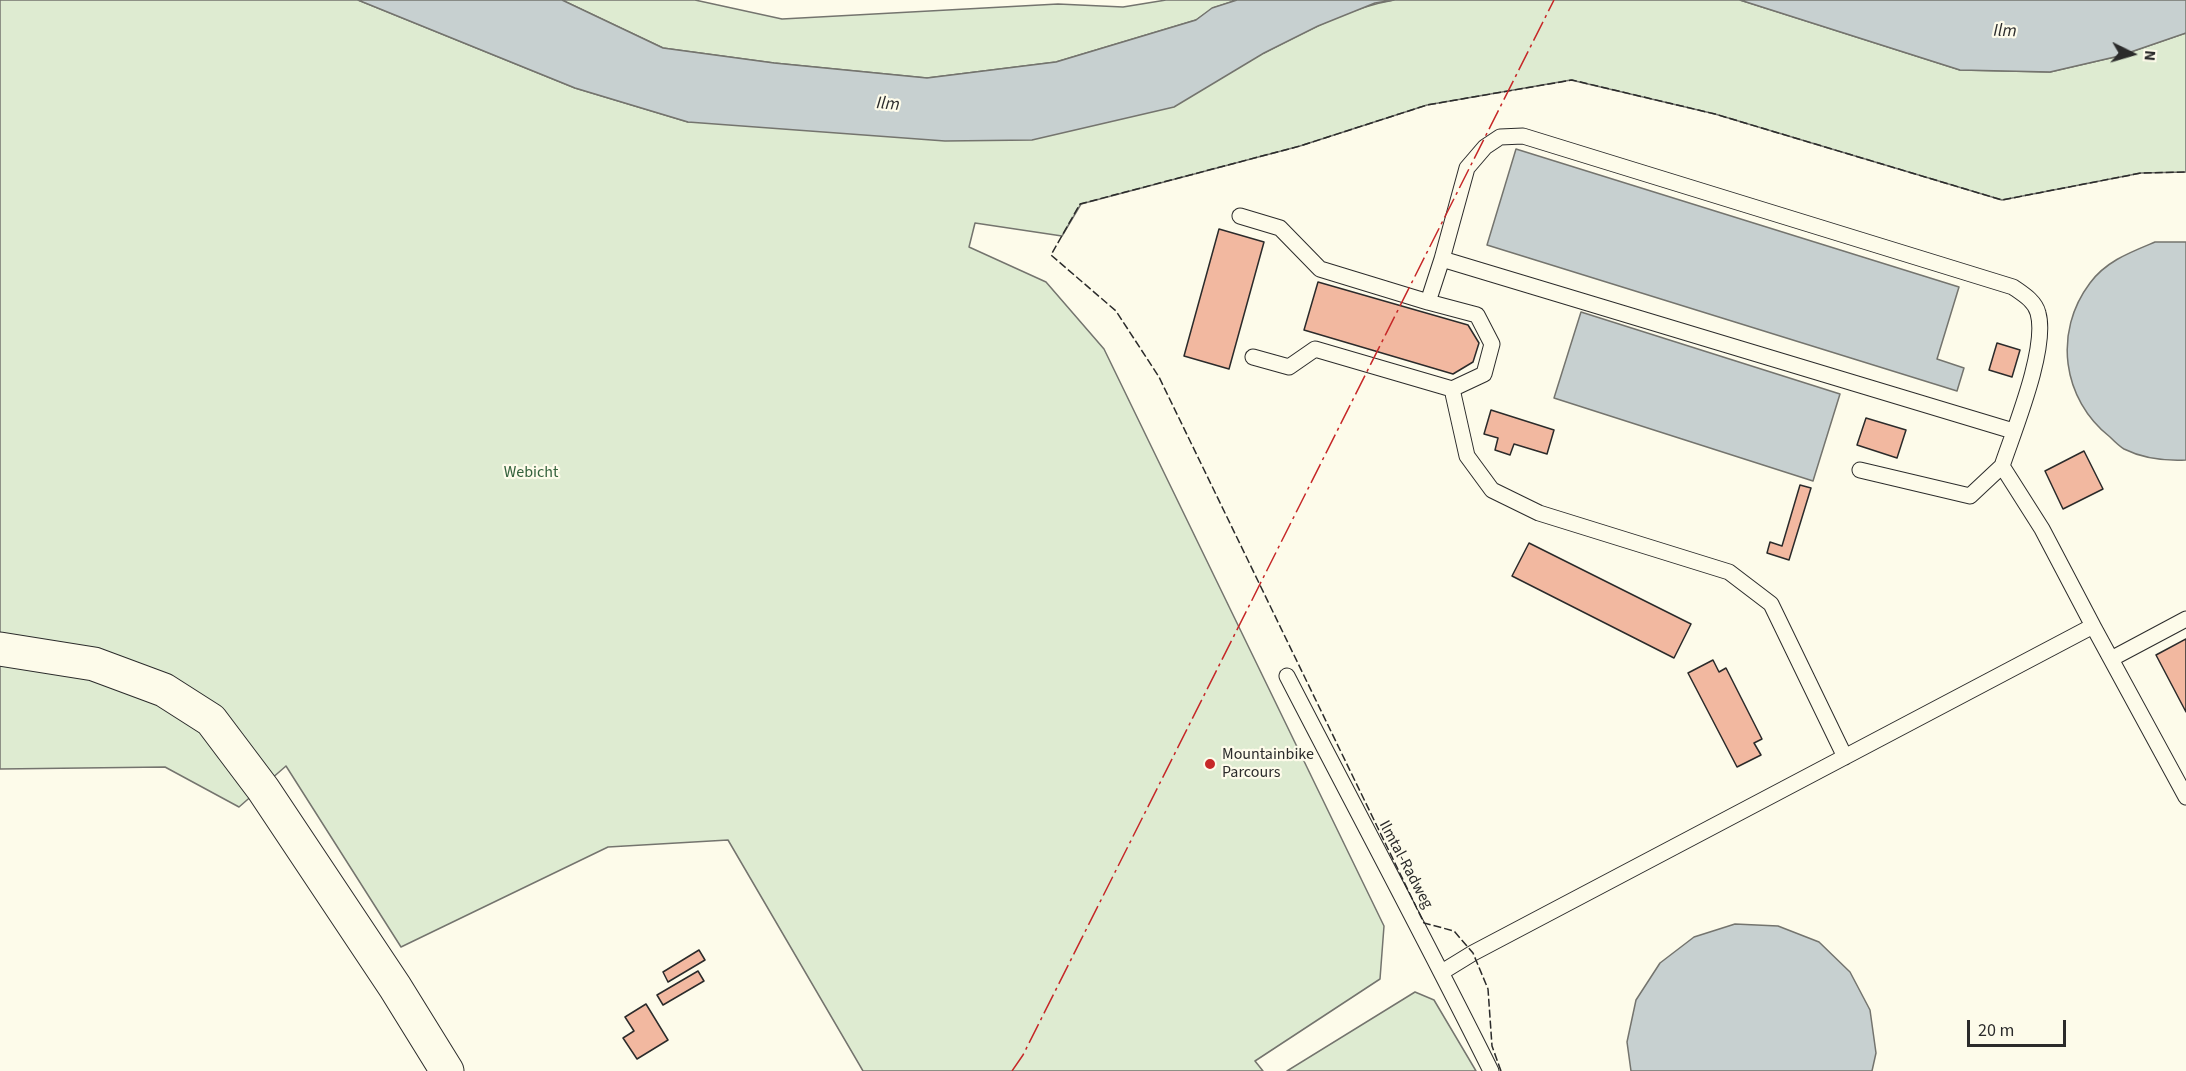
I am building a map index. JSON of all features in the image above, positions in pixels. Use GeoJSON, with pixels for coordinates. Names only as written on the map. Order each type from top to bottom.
{"type":"FeatureCollection","features":[{"type":"Feature","properties":{"kind":"street"},"geometry":{"type":"LineString","coordinates":[[0,649],[94,664],[164,690],[211,720],[263,789],[395,987],[447,1071]]}},
{"type":"Feature","properties":{"kind":"lane"},"geometry":{"type":"LineString","coordinates":[[1428,302],[1467,168],[1485,147],[1500,137],[1523,136],[2013,287],[2028,297],[2038,312],[2040,334],[2038,356],[2002,466],[1970,496],[1860,470]]}},
{"type":"Feature","properties":{"kind":"lane"},"geometry":{"type":"LineString","coordinates":[[1240,216],[1280,228],[1320,268],[1477,315],[1492,344],[1484,374],[1452,389],[1315,349],[1289,367],[1252,357]]}},
{"type":"Feature","properties":{"kind":"lane"},"geometry":{"type":"LineString","coordinates":[[1442,259],[2013,432]]}},
{"type":"Feature","properties":{"kind":"lane"},"geometry":{"type":"LineString","coordinates":[[1452,389],[1467,456],[1492,490],[1539,513],[1729,572],[1771,604],[1845,757]]}},
{"type":"Feature","properties":{"kind":"lane"},"geometry":{"type":"LineString","coordinates":[[2002,466],[2042,529],[2185,794]]}},
{"type":"Feature","properties":{"kind":"lane"},"geometry":{"type":"LineString","coordinates":[[2112,659],[2186,619]]}},
{"type":"Feature","properties":{"kind":"lane"},"geometry":{"type":"LineString","coordinates":[[1442,972],[1483,948],[2093,626]]}},
{"type":"Feature","properties":{"kind":"lane","name":"Ilmtal-Radweg"},"geometry":{"type":"LineString","coordinates":[[1287,676],[1442,972],[1491,1071]]}},
{"type":"Feature","properties":{"kind":"green space","name":"Webicht"},"geometry":{"type":"Polygon","coordinates":[[[0,0],[358,0],[575,88],[688,122],[1264,53],[1343,15],[1394,0],[1740,0],[1960,70],[2050,72],[2119,56],[2186,33],[2186,172],[2141,173],[2002,200],[1715,114],[1571,80],[1427,105],[1300,146],[1081,204],[1062,236],[975,223],[969,247],[1046,282],[1104,349],[1384,926],[1380,979],[1255,1061],[1263,1071],[863,1071],[728,840],[608,847],[401,947],[286,766],[239,807],[165,767],[0,769],[0,0]]]}},
{"type":"Feature","properties":{"kind":"green space"},"geometry":{"type":"Polygon","coordinates":[[[562,0],[695,0],[782,19],[1058,4],[1123,7],[1166,0],[1237,0],[1213,8],[1196,20],[1056,62],[927,78],[774,63],[663,48],[562,0]]]}},
{"type":"Feature","properties":{"kind":"green space"},"geometry":{"type":"Polygon","coordinates":[[[1415,992],[1434,1000],[1476,1071],[1287,1071],[1415,992]]]}},
{"type":"Feature","properties":{"kind":"water","name":"Ilm"},"geometry":{"type":"Polygon","coordinates":[[[358,0],[562,0],[663,48],[774,63],[927,78],[1056,62],[1196,20],[1212,8],[1237,0],[1394,0],[1375,3],[1318,26],[1264,53],[1174,107],[1032,140],[945,141],[688,122],[575,88],[358,0]]]}},
{"type":"Feature","properties":{"kind":"water","name":"Ilm"},"geometry":{"type":"Polygon","coordinates":[[[1740,0],[2186,0],[2186,33],[2119,56],[2050,72],[1960,70],[1740,0]]]}},
{"type":"Feature","properties":{"kind":"water"},"geometry":{"type":"Polygon","coordinates":[[[1516,149],[1959,287],[1937,359],[1964,368],[1957,391],[1487,245],[1516,149]]]}},
{"type":"Feature","properties":{"kind":"water"},"geometry":{"type":"Polygon","coordinates":[[[2155,242],[2186,242],[2186,460],[2162,460],[2147,457],[2118,445],[2081,404],[2068,364],[2067,343],[2071,322],[2078,302],[2090,283],[2111,263],[2155,242]]]}},
{"type":"Feature","properties":{"kind":"water"},"geometry":{"type":"Polygon","coordinates":[[[1581,312],[1840,394],[1813,481],[1554,398],[1581,312]]]}},
{"type":"Feature","properties":{"kind":"water"},"geometry":{"type":"Polygon","coordinates":[[[1735,924],[1778,926],[1819,942],[1850,972],[1870,1010],[1876,1053],[1872,1071],[1631,1071],[1627,1042],[1636,1000],[1660,963],[1694,937],[1735,924]]]}},
{"type":"Feature","properties":{"kind":"building"},"geometry":{"type":"Polygon","coordinates":[[[1219,229],[1264,242],[1229,369],[1184,356],[1219,229]]]}},
{"type":"Feature","properties":{"kind":"building"},"geometry":{"type":"Polygon","coordinates":[[[1318,282],[1468,325],[1479,343],[1473,362],[1453,374],[1304,330],[1318,282]]]}},
{"type":"Feature","properties":{"kind":"building"},"geometry":{"type":"Polygon","coordinates":[[[1997,343],[2020,350],[2012,377],[1989,370],[1997,343]]]}},
{"type":"Feature","properties":{"kind":"building"},"geometry":{"type":"Polygon","coordinates":[[[1491,410],[1554,430],[1547,454],[1514,444],[1510,455],[1495,450],[1498,438],[1484,434],[1491,410]]]}},
{"type":"Feature","properties":{"kind":"building"},"geometry":{"type":"Polygon","coordinates":[[[1866,418],[1906,430],[1897,458],[1857,445],[1866,418]]]}},
{"type":"Feature","properties":{"kind":"building"},"geometry":{"type":"Polygon","coordinates":[[[2084,451],[2103,489],[2063,509],[2045,471],[2084,451]]]}},
{"type":"Feature","properties":{"kind":"building"},"geometry":{"type":"Polygon","coordinates":[[[1800,485],[1811,488],[1789,560],[1767,553],[1770,542],[1782,546],[1800,485]]]}},
{"type":"Feature","properties":{"kind":"building"},"geometry":{"type":"Polygon","coordinates":[[[1529,543],[1691,624],[1674,658],[1512,576],[1529,543]]]}},
{"type":"Feature","properties":{"kind":"building"},"geometry":{"type":"Polygon","coordinates":[[[2186,639],[2186,712],[2156,655],[2186,639]]]}},
{"type":"Feature","properties":{"kind":"building"},"geometry":{"type":"Polygon","coordinates":[[[1713,660],[1719,672],[1726,668],[1762,739],[1754,743],[1761,755],[1737,767],[1688,673],[1713,660]]]}},
{"type":"Feature","properties":{"kind":"building"},"geometry":{"type":"Polygon","coordinates":[[[699,950],[705,960],[668,982],[663,972],[699,950]]]}},
{"type":"Feature","properties":{"kind":"building"},"geometry":{"type":"Polygon","coordinates":[[[698,971],[704,981],[663,1005],[657,995],[698,971]]]}},
{"type":"Feature","properties":{"kind":"building"},"geometry":{"type":"Polygon","coordinates":[[[646,1004],[668,1040],[637,1059],[623,1038],[634,1031],[625,1017],[646,1004]]]}},
{"type":"Feature","properties":{"kind":"fence"},"geometry":{"type":"LineString","coordinates":[[1501,1071],[1492,1046],[1488,989],[1473,953],[1454,931],[1424,923],[1159,377],[1116,311],[1051,255],[1080,204],[1300,146],[1427,105],[1572,80],[1715,114],[2002,200],[2141,173],[2186,172]]}},
{"type":"Feature","properties":{"kind":"power"},"geometry":{"type":"LineString","coordinates":[[1012,1071],[1023,1055],[1554,0]]}},
{"type":"Feature","properties":{"kind":"place","name":"Mountainbike Parcours"},"geometry":{"type":"Point","coordinates":[1210,764]}}]}
